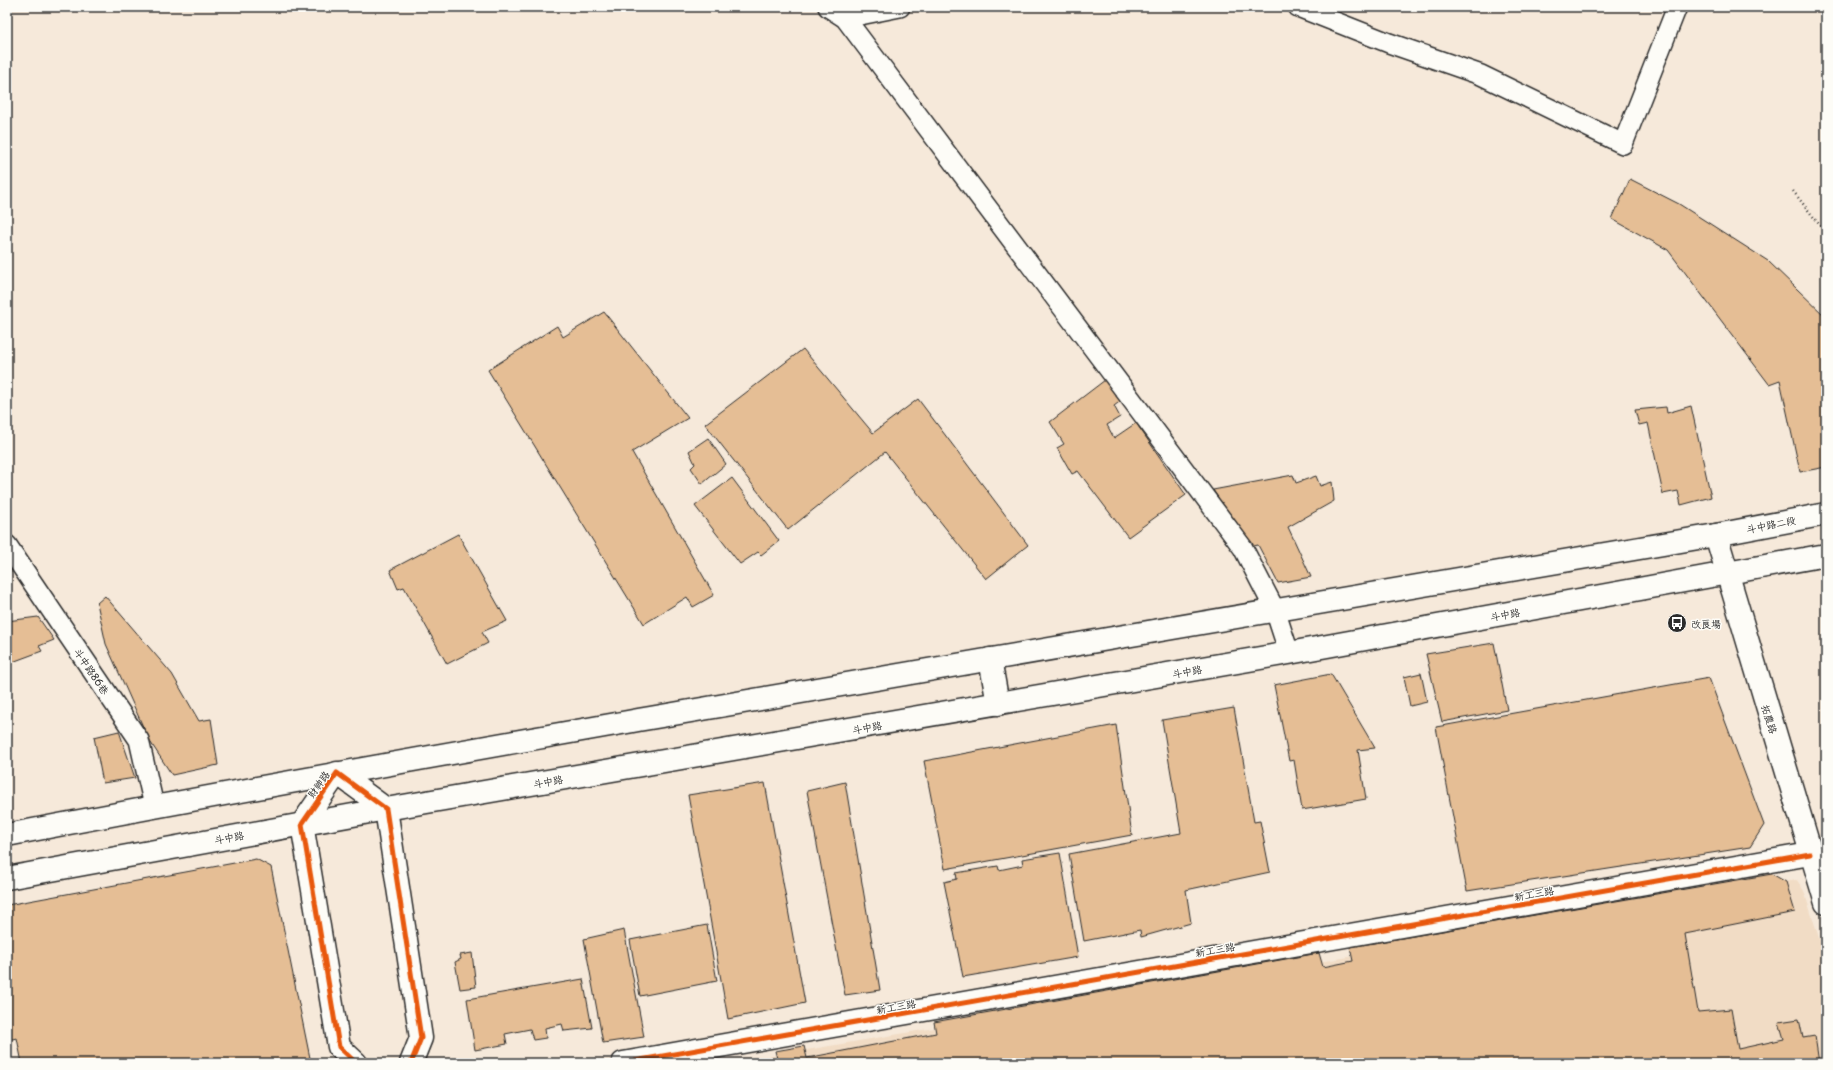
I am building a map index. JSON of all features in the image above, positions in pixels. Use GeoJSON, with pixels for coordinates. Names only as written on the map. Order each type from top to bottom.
{"type":"FeatureCollection","features":[{"type":"Feature","properties":{"kind":"main road","name":"斗中路二段"},"geometry":{"type":"LineString","coordinates":[[1716,535],[1826,514]]}},
{"type":"Feature","properties":{"kind":"main road"},"geometry":{"type":"LineString","coordinates":[[7,835],[154,806],[337,773],[990,659],[1716,535]]}},
{"type":"Feature","properties":{"kind":"main road","name":"拓農路"},"geometry":{"type":"LineString","coordinates":[[1716,535],[1810,854],[1826,903]]}},
{"type":"Feature","properties":{"kind":"main road"},"geometry":{"type":"LineString","coordinates":[[1728,574],[1826,555]]}},
{"type":"Feature","properties":{"kind":"main road","name":"斗中路"},"geometry":{"type":"LineString","coordinates":[[7,878],[386,809],[998,704],[1728,574]]}},
{"type":"Feature","properties":{"kind":"main road"},"geometry":{"type":"LineString","coordinates":[[990,659],[998,704]]}},
{"type":"Feature","properties":{"kind":"main road","name":"財神路"},"geometry":{"type":"LineString","coordinates":[[302,824],[337,773],[386,809]]}},
{"type":"Feature","properties":{"kind":"main road"},"geometry":{"type":"LineString","coordinates":[[386,809],[421,1038],[411,1063]]}},
{"type":"Feature","properties":{"kind":"main road"},"geometry":{"type":"LineString","coordinates":[[302,824],[339,1047],[356,1063]]}},
{"type":"Feature","properties":{"kind":"main road","name":"新工三路"},"geometry":{"type":"LineString","coordinates":[[623,1063],[1810,854]]}},
{"type":"Feature","properties":{"kind":"lane"},"geometry":{"type":"LineString","coordinates":[[828,7],[850,12],[900,7]]}},
{"type":"Feature","properties":{"kind":"lane"},"geometry":{"type":"LineString","coordinates":[[1298,7],[1389,43],[1481,75],[1623,144],[1677,7]]}},
{"type":"Feature","properties":{"kind":"lane"},"geometry":{"type":"LineString","coordinates":[[850,12],[1243,548],[1275,610],[1289,653]]}},
{"type":"Feature","properties":{"kind":"lane","name":"斗中路86巷"},"geometry":{"type":"LineString","coordinates":[[7,545],[139,740],[154,806]]}},
{"type":"Feature","properties":{"kind":"path"},"geometry":{"type":"LineString","coordinates":[[1793,190],[1826,233]]}},
{"type":"Feature","properties":{"kind":"shaded area"},"geometry":{"type":"Polygon","coordinates":[[[1797,880],[1804,891],[1826,960],[1826,1063],[731,1063],[1797,880]]]}},
{"type":"Feature","properties":{"kind":"building"},"geometry":{"type":"Polygon","coordinates":[[[1630,179],[1679,204],[1768,261],[1826,317],[1826,467],[1800,472],[1780,380],[1769,384],[1668,250],[1612,219],[1630,179]]]}},
{"type":"Feature","properties":{"kind":"building"},"geometry":{"type":"Polygon","coordinates":[[[604,312],[688,418],[632,452],[714,595],[693,607],[687,597],[644,624],[488,370],[557,326],[563,337],[604,312]]]}},
{"type":"Feature","properties":{"kind":"building"},"geometry":{"type":"Polygon","coordinates":[[[803,349],[873,433],[918,399],[1028,545],[986,579],[885,452],[788,530],[705,424],[803,349]]]}},
{"type":"Feature","properties":{"kind":"building"},"geometry":{"type":"Polygon","coordinates":[[[1105,380],[1122,400],[1114,406],[1120,417],[1107,425],[1114,438],[1136,423],[1186,495],[1128,537],[1078,471],[1072,474],[1057,448],[1064,444],[1050,422],[1105,380]]]}},
{"type":"Feature","properties":{"kind":"building"},"geometry":{"type":"Polygon","coordinates":[[[1691,406],[1711,497],[1681,505],[1678,491],[1663,494],[1648,423],[1639,425],[1635,410],[1666,407],[1667,413],[1691,406]]]}},
{"type":"Feature","properties":{"kind":"building"},"geometry":{"type":"Polygon","coordinates":[[[708,438],[726,464],[702,484],[691,468],[695,464],[689,451],[708,438]]]}},
{"type":"Feature","properties":{"kind":"building"},"geometry":{"type":"Polygon","coordinates":[[[1293,475],[1296,483],[1316,476],[1320,486],[1332,482],[1334,501],[1288,527],[1311,577],[1278,583],[1258,545],[1250,547],[1213,490],[1293,475]]]}},
{"type":"Feature","properties":{"kind":"building"},"geometry":{"type":"Polygon","coordinates":[[[732,478],[779,541],[761,555],[758,552],[740,564],[695,506],[732,478]]]}},
{"type":"Feature","properties":{"kind":"building"},"geometry":{"type":"Polygon","coordinates":[[[458,534],[507,621],[482,632],[488,643],[447,664],[404,587],[398,589],[390,570],[458,534]]]}},
{"type":"Feature","properties":{"kind":"building"},"geometry":{"type":"Polygon","coordinates":[[[105,596],[172,674],[199,721],[211,719],[218,765],[172,775],[149,740],[106,644],[97,603],[105,596]]]}},
{"type":"Feature","properties":{"kind":"building"},"geometry":{"type":"Polygon","coordinates":[[[38,617],[54,640],[39,646],[42,651],[7,664],[7,621],[38,617]]]}},
{"type":"Feature","properties":{"kind":"building"},"geometry":{"type":"Polygon","coordinates":[[[1494,643],[1507,710],[1442,722],[1426,654],[1494,643]]]}},
{"type":"Feature","properties":{"kind":"building"},"geometry":{"type":"Polygon","coordinates":[[[1421,673],[1427,702],[1410,706],[1404,677],[1421,673]]]}},
{"type":"Feature","properties":{"kind":"building"},"geometry":{"type":"Polygon","coordinates":[[[1331,674],[1375,748],[1358,750],[1366,799],[1302,810],[1294,760],[1289,761],[1274,685],[1331,674]]]}},
{"type":"Feature","properties":{"kind":"building"},"geometry":{"type":"Polygon","coordinates":[[[1709,678],[1764,825],[1750,847],[1467,891],[1436,727],[1709,678]]]}},
{"type":"Feature","properties":{"kind":"building"},"geometry":{"type":"Polygon","coordinates":[[[1234,708],[1254,822],[1260,821],[1270,872],[1186,890],[1191,923],[1141,937],[1140,930],[1084,941],[1069,854],[1181,833],[1162,720],[1234,708]]]}},
{"type":"Feature","properties":{"kind":"building"},"geometry":{"type":"Polygon","coordinates":[[[1116,725],[1132,835],[945,869],[924,761],[1116,725]]]}},
{"type":"Feature","properties":{"kind":"building"},"geometry":{"type":"Polygon","coordinates":[[[119,731],[135,778],[103,783],[94,737],[119,731]]]}},
{"type":"Feature","properties":{"kind":"building"},"geometry":{"type":"Polygon","coordinates":[[[845,782],[880,990],[845,995],[807,791],[845,782]]]}},
{"type":"Feature","properties":{"kind":"building"},"geometry":{"type":"Polygon","coordinates":[[[765,783],[805,1003],[728,1019],[688,795],[765,783]]]}},
{"type":"Feature","properties":{"kind":"building"},"geometry":{"type":"Polygon","coordinates":[[[1060,853],[1078,957],[963,977],[944,882],[957,879],[956,873],[998,866],[999,870],[1023,865],[1022,859],[1060,853]]]}},
{"type":"Feature","properties":{"kind":"building"},"geometry":{"type":"Polygon","coordinates":[[[256,859],[271,867],[311,1063],[22,1063],[17,1038],[7,1040],[7,905],[256,859]]]}},
{"type":"Feature","properties":{"kind":"building"},"geometry":{"type":"Polygon","coordinates":[[[1772,874],[1786,882],[1795,912],[1685,934],[1698,1012],[1731,1009],[1738,1049],[1784,1039],[1779,1022],[1799,1019],[1803,1038],[1815,1036],[1819,1063],[772,1063],[778,1062],[775,1051],[804,1046],[807,1058],[936,1033],[934,1022],[1319,953],[1323,967],[1353,961],[1350,947],[1772,874]]]}},
{"type":"Feature","properties":{"kind":"building"},"geometry":{"type":"Polygon","coordinates":[[[707,925],[717,981],[640,996],[630,940],[707,925]]]}},
{"type":"Feature","properties":{"kind":"building"},"geometry":{"type":"Polygon","coordinates":[[[624,930],[644,1037],[603,1043],[584,939],[624,930]]]}},
{"type":"Feature","properties":{"kind":"building"},"geometry":{"type":"Polygon","coordinates":[[[472,953],[476,987],[460,989],[455,962],[461,959],[460,955],[472,953]]]}},
{"type":"Feature","properties":{"kind":"building"},"geometry":{"type":"Polygon","coordinates":[[[583,979],[592,1028],[564,1031],[562,1024],[545,1028],[546,1038],[533,1040],[530,1029],[505,1034],[507,1044],[475,1050],[467,999],[583,979]]]}},
{"type":"Feature","properties":{"kind":"cycle path"},"geometry":{"type":"LineString","coordinates":[[356,1063],[339,1047],[302,824],[337,773],[386,809],[421,1038],[411,1063]]}},
{"type":"Feature","properties":{"kind":"cycle path"},"geometry":{"type":"LineString","coordinates":[[623,1063],[1810,854]]}},
{"type":"Feature","properties":{"kind":"place","name":"改良場"},"geometry":{"type":"Point","coordinates":[1677,623]}}]}
